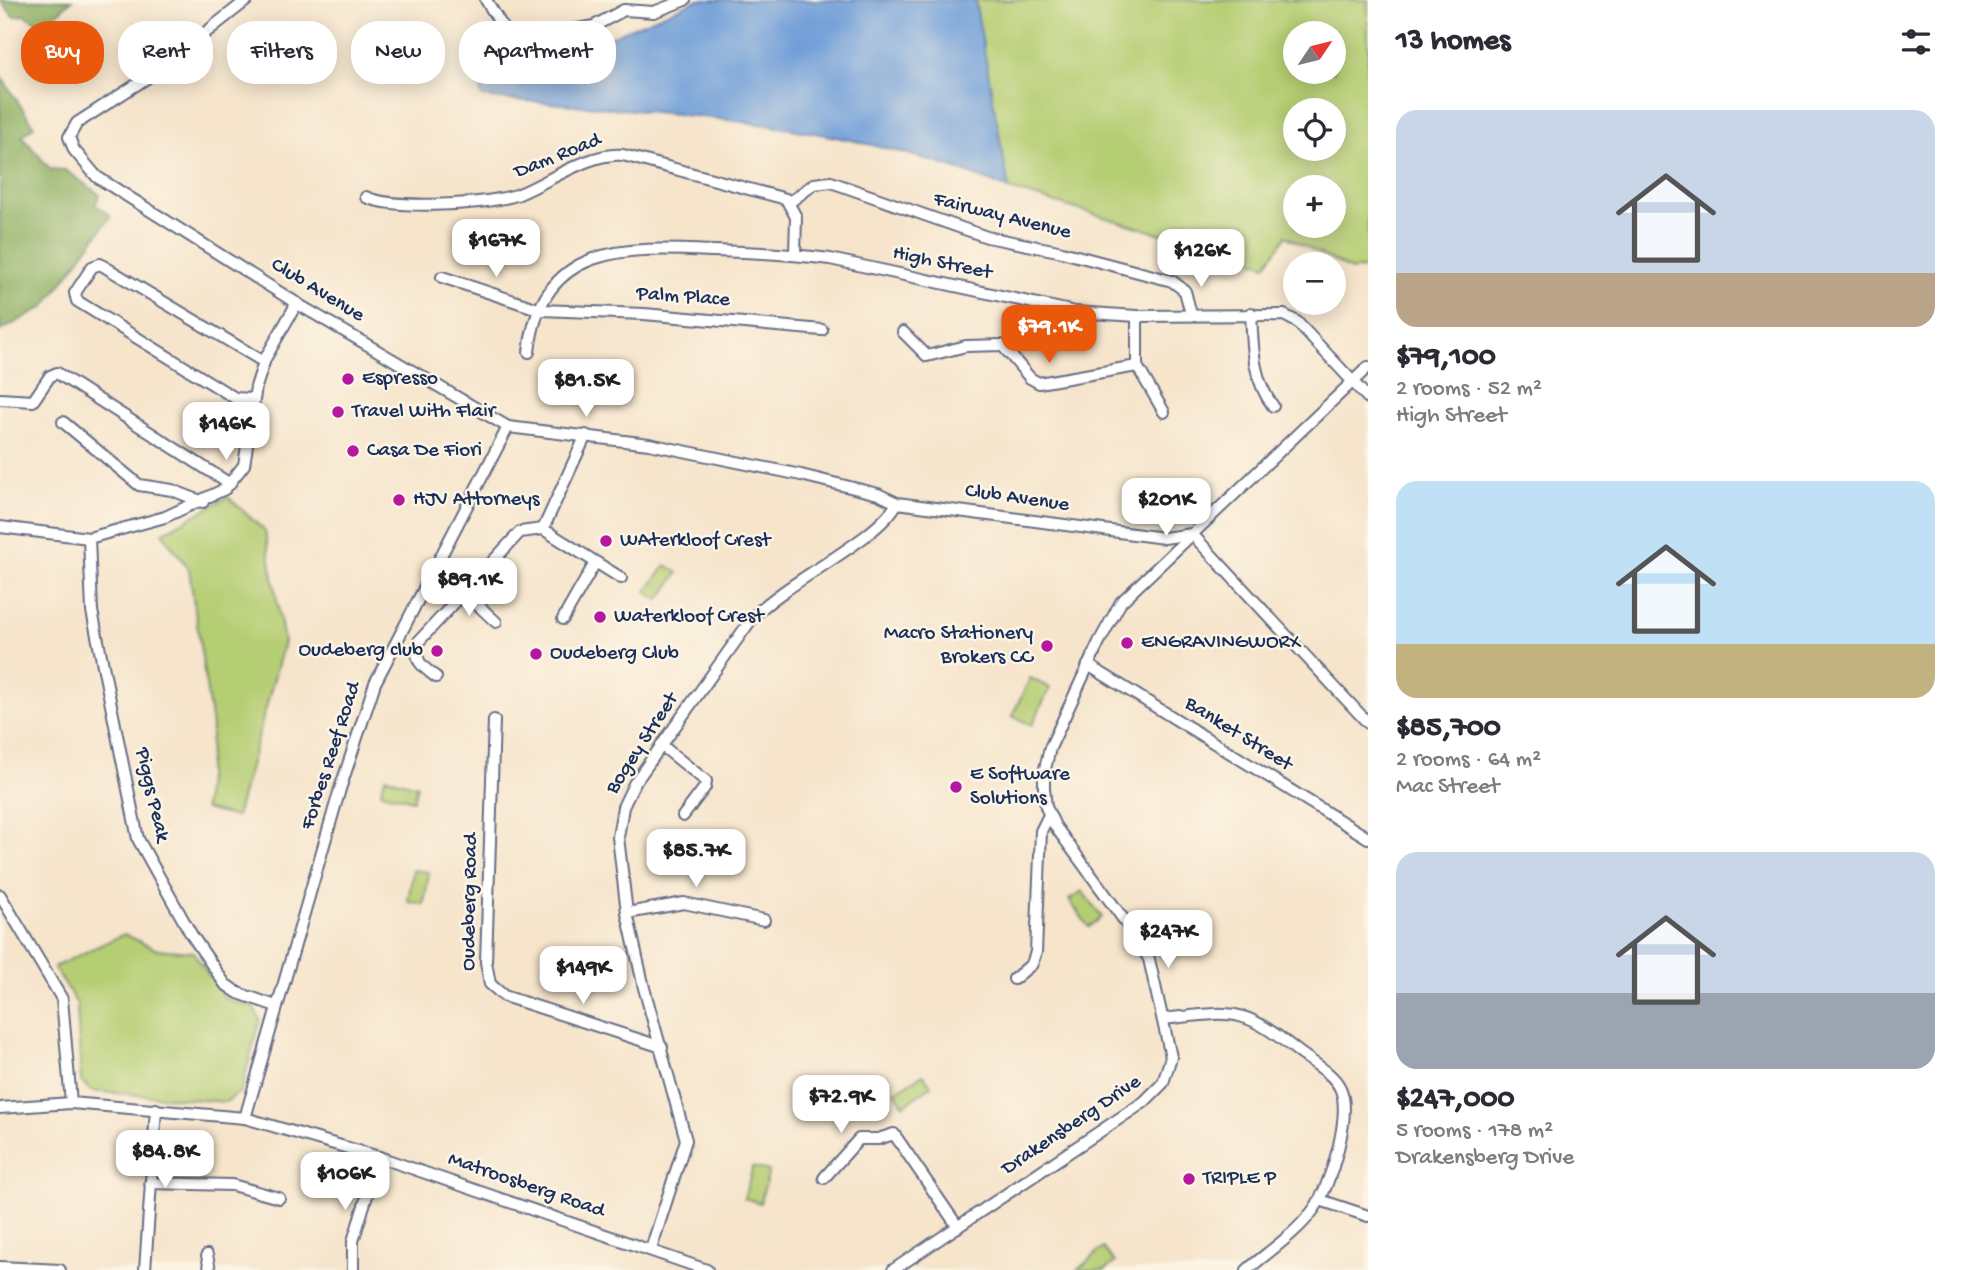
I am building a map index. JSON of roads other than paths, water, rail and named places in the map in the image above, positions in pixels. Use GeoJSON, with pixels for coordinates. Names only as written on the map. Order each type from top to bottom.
{"type":"FeatureCollection","features":[{"type":"Feature","properties":{"kind":"street","name":"Club Avenue"},"geometry":{"type":"LineString","coordinates":[[247,0],[153,74],[78,123],[70,133],[70,143],[97,177],[297,303],[508,427],[649,444],[801,475],[878,494],[897,503],[1164,538],[1192,534]]}},
{"type":"Feature","properties":{"kind":"street"},"geometry":{"type":"LineString","coordinates":[[486,0],[505,31],[520,40],[594,26],[624,10],[654,12],[685,0]]}},
{"type":"Feature","properties":{"kind":"street","name":"Dam Road"},"geometry":{"type":"LineString","coordinates":[[366,197],[382,203],[401,204],[501,199],[599,157],[615,154],[777,195],[790,202]]}},
{"type":"Feature","properties":{"kind":"street","name":"Fairway Avenue"},"geometry":{"type":"LineString","coordinates":[[790,202],[814,184],[838,184],[932,220],[987,237],[1058,251],[1172,281],[1185,291],[1191,314]]}},
{"type":"Feature","properties":{"kind":"street"},"geometry":{"type":"LineString","coordinates":[[790,202],[796,216],[795,254]]}},
{"type":"Feature","properties":{"kind":"street","name":"High Street"},"geometry":{"type":"LineString","coordinates":[[529,352],[532,331],[550,293],[570,271],[612,251],[657,248],[795,254],[830,259],[1075,312],[1137,316],[1251,313],[1291,318],[1368,398]]}},
{"type":"Feature","properties":{"kind":"street"},"geometry":{"type":"LineString","coordinates":[[253,400],[234,398],[77,301],[74,296],[92,267],[100,264],[264,362]]}},
{"type":"Feature","properties":{"kind":"street","name":"Palm Place"},"geometry":{"type":"LineString","coordinates":[[442,277],[541,310],[656,315],[822,330]]}},
{"type":"Feature","properties":{"kind":"street"},"geometry":{"type":"LineString","coordinates":[[0,527],[89,538],[143,524],[203,502],[230,484],[241,471],[246,456],[253,400],[264,362],[297,303]]}},
{"type":"Feature","properties":{"kind":"street"},"geometry":{"type":"LineString","coordinates":[[1251,313],[1255,368],[1261,389],[1273,406]]}},
{"type":"Feature","properties":{"kind":"street"},"geometry":{"type":"LineString","coordinates":[[1137,316],[1137,366],[1164,412]]}},
{"type":"Feature","properties":{"kind":"street"},"geometry":{"type":"LineString","coordinates":[[903,332],[927,356],[966,346],[1002,345],[1030,378],[1039,383],[1137,366]]}},
{"type":"Feature","properties":{"kind":"street","name":"Drakensberg Drive"},"geometry":{"type":"LineString","coordinates":[[893,1270],[1156,1093],[1169,1068],[1171,1057],[1143,948],[1049,815],[1044,788],[1046,762],[1088,665],[1121,602],[1368,367]]}},
{"type":"Feature","properties":{"kind":"street"},"geometry":{"type":"LineString","coordinates":[[0,399],[33,401],[50,376],[57,373],[230,484]]}},
{"type":"Feature","properties":{"kind":"street"},"geometry":{"type":"LineString","coordinates":[[63,422],[139,485],[172,490],[203,502]]}},
{"type":"Feature","properties":{"kind":"street","name":"Forbes Reef Road"},"geometry":{"type":"LineString","coordinates":[[245,1118],[276,1006],[375,683],[508,427]]}},
{"type":"Feature","properties":{"kind":"street"},"geometry":{"type":"LineString","coordinates":[[543,529],[586,435]]}},
{"type":"Feature","properties":{"kind":"street","name":"Bogey Street"},"geometry":{"type":"LineString","coordinates":[[651,1249],[686,1140],[644,988],[627,912],[619,859],[619,820],[635,784],[661,745],[761,609],[877,527],[897,503]]}},
{"type":"Feature","properties":{"kind":"street"},"geometry":{"type":"LineString","coordinates":[[436,677],[418,662],[416,652],[419,641],[520,532],[543,529],[621,578]]}},
{"type":"Feature","properties":{"kind":"street"},"geometry":{"type":"LineString","coordinates":[[1192,534],[1368,723]]}},
{"type":"Feature","properties":{"kind":"street","name":"Piggs Peak"},"geometry":{"type":"LineString","coordinates":[[89,538],[92,611],[141,849],[225,984],[238,993],[276,1006]]}},
{"type":"Feature","properties":{"kind":"street"},"geometry":{"type":"LineString","coordinates":[[1161,564],[1164,538]]}},
{"type":"Feature","properties":{"kind":"street"},"geometry":{"type":"LineString","coordinates":[[563,619],[595,563]]}},
{"type":"Feature","properties":{"kind":"street"},"geometry":{"type":"LineString","coordinates":[[463,591],[496,622]]}},
{"type":"Feature","properties":{"kind":"street","name":"Banket Street"},"geometry":{"type":"LineString","coordinates":[[1088,665],[1368,838]]}},
{"type":"Feature","properties":{"kind":"street","name":"Oudeberg Road"},"geometry":{"type":"LineString","coordinates":[[494,720],[486,962],[490,984],[504,996],[662,1047]]}},
{"type":"Feature","properties":{"kind":"street"},"geometry":{"type":"LineString","coordinates":[[661,745],[706,781],[705,787],[683,816]]}},
{"type":"Feature","properties":{"kind":"street"},"geometry":{"type":"LineString","coordinates":[[1014,979],[1032,964],[1036,952],[1041,831],[1049,815]]}},
{"type":"Feature","properties":{"kind":"street"},"geometry":{"type":"LineString","coordinates":[[0,896],[62,999],[71,1103]]}},
{"type":"Feature","properties":{"kind":"street"},"geometry":{"type":"LineString","coordinates":[[627,912],[684,903],[764,920]]}},
{"type":"Feature","properties":{"kind":"street"},"geometry":{"type":"LineString","coordinates":[[1163,1019],[1211,1014],[1245,1015],[1268,1028],[1337,1082],[1343,1097],[1345,1118],[1320,1200],[1307,1218],[1247,1270]]}},
{"type":"Feature","properties":{"kind":"street","name":"Matroosberg Road"},"geometry":{"type":"LineString","coordinates":[[0,1108],[71,1103],[245,1118],[379,1157],[707,1270]]}},
{"type":"Feature","properties":{"kind":"street"},"geometry":{"type":"LineString","coordinates":[[145,1270],[156,1109]]}},
{"type":"Feature","properties":{"kind":"street"},"geometry":{"type":"LineString","coordinates":[[824,1178],[859,1139],[877,1139],[894,1134],[958,1227]]}},
{"type":"Feature","properties":{"kind":"street"},"geometry":{"type":"LineString","coordinates":[[353,1270],[353,1241],[379,1157]]}},
{"type":"Feature","properties":{"kind":"street"},"geometry":{"type":"LineString","coordinates":[[150,1183],[232,1185],[279,1198]]}},
{"type":"Feature","properties":{"kind":"street"},"geometry":{"type":"LineString","coordinates":[[1320,1200],[1368,1216]]}},
{"type":"Feature","properties":{"kind":"street"},"geometry":{"type":"LineString","coordinates":[[207,1255],[210,1270]]}},
{"type":"Feature","properties":{"kind":"street"},"geometry":{"type":"LineString","coordinates":[[0,1267],[60,1270]]}},
{"type":"Feature","properties":{"kind":"water"},"geometry":{"type":"Polygon","coordinates":[[[697,0],[975,0],[1009,189],[946,165],[882,147],[816,133],[683,115],[482,97],[479,84],[616,84],[616,35],[697,0]]]}},
{"type":"Feature","properties":{"kind":"place","name":"Espresso"},"geometry":{"type":"Point","coordinates":[348,379]}},
{"type":"Feature","properties":{"kind":"place","name":"Travel With Flair"},"geometry":{"type":"Point","coordinates":[338,412]}},
{"type":"Feature","properties":{"kind":"place","name":"Casa De Fiori"},"geometry":{"type":"Point","coordinates":[353,451]}},
{"type":"Feature","properties":{"kind":"place","name":"HJV Attorneys"},"geometry":{"type":"Point","coordinates":[399,500]}},
{"type":"Feature","properties":{"kind":"place","name":"WAterkloof Crest"},"geometry":{"type":"Point","coordinates":[606,541]}},
{"type":"Feature","properties":{"kind":"place","name":"Waterkloof Crest"},"geometry":{"type":"Point","coordinates":[600,617]}},
{"type":"Feature","properties":{"kind":"place","name":"ENGRAVINGWORX"},"geometry":{"type":"Point","coordinates":[1127,643]}},
{"type":"Feature","properties":{"kind":"place","name":"Macro Stationery Brokers CC"},"geometry":{"type":"Point","coordinates":[1047,646]}},
{"type":"Feature","properties":{"kind":"place","name":"Oudeberg club"},"geometry":{"type":"Point","coordinates":[437,651]}},
{"type":"Feature","properties":{"kind":"place","name":"Oudeberg Club"},"geometry":{"type":"Point","coordinates":[536,654]}},
{"type":"Feature","properties":{"kind":"place","name":"E Software Solutions"},"geometry":{"type":"Point","coordinates":[956,787]}},
{"type":"Feature","properties":{"kind":"place","name":"TRIPLE P"},"geometry":{"type":"Point","coordinates":[1189,1179]}}]}
